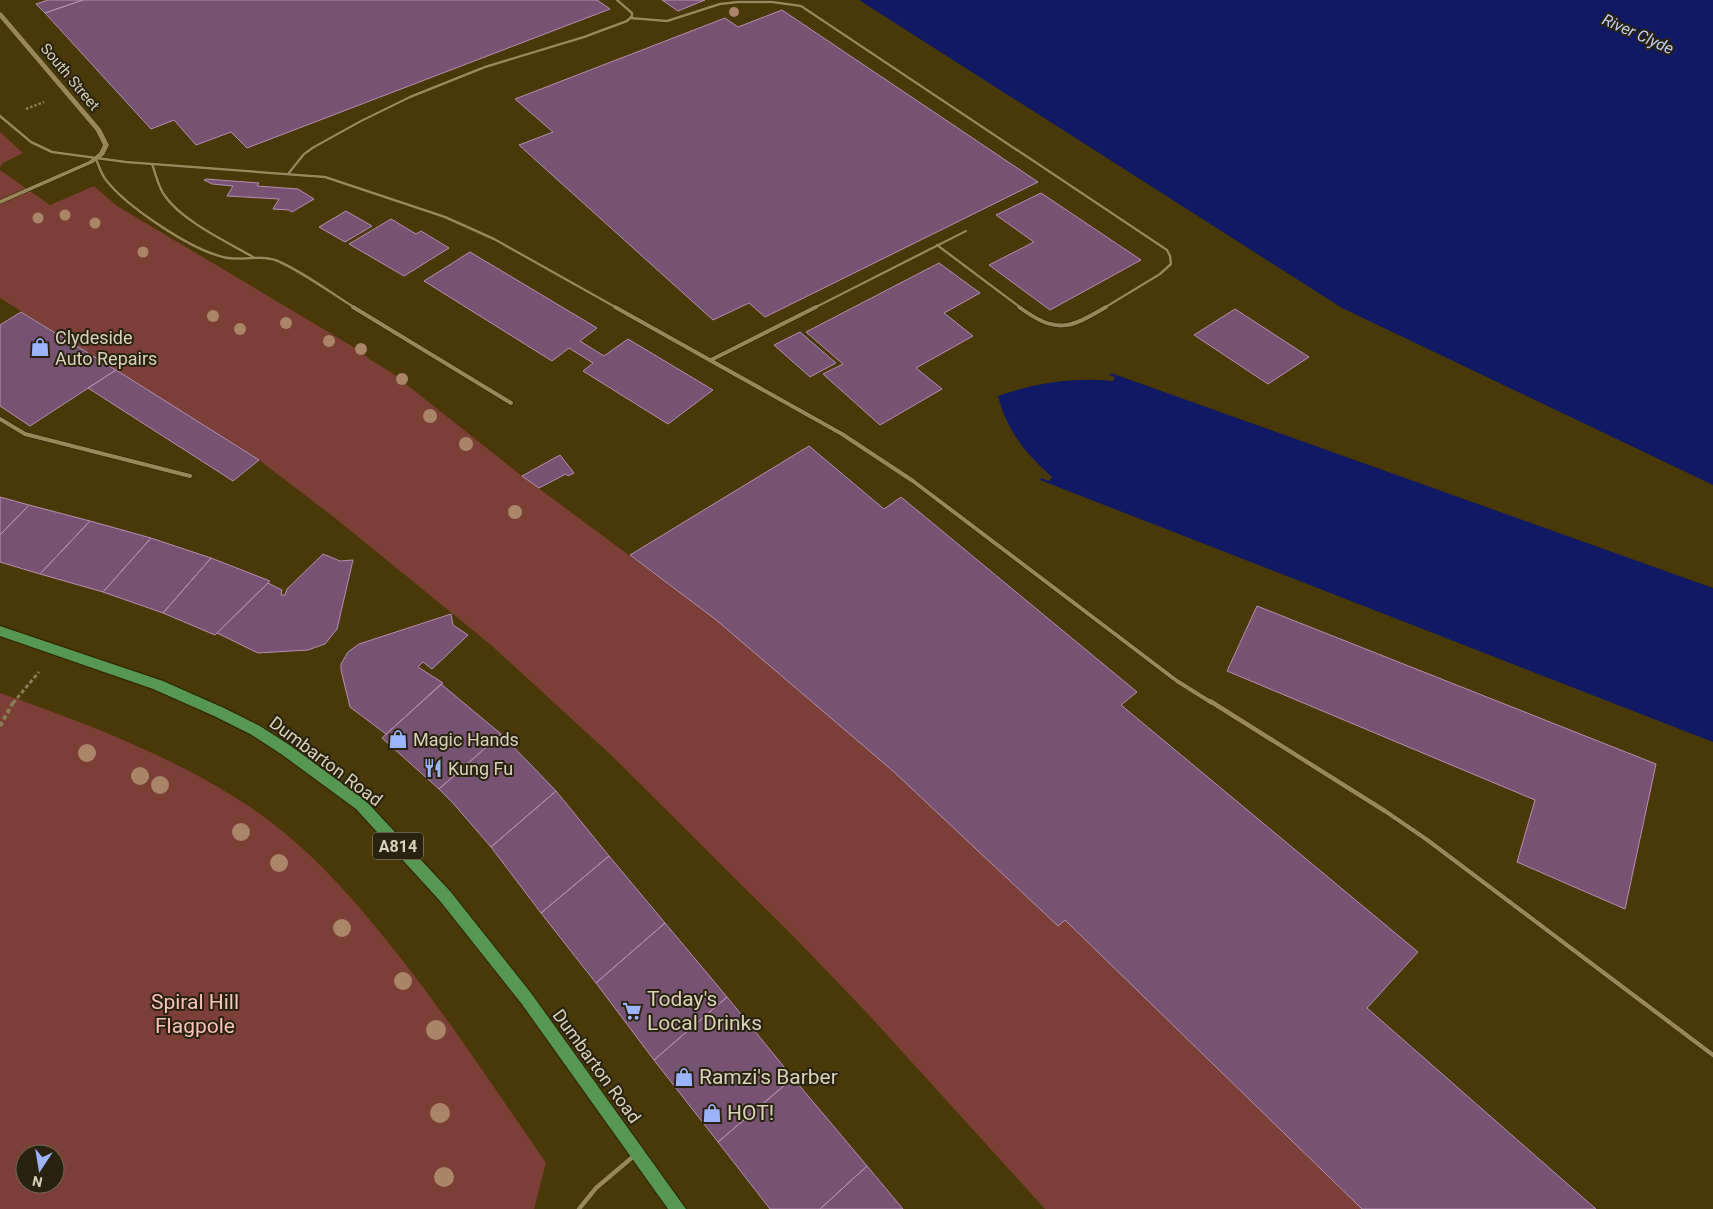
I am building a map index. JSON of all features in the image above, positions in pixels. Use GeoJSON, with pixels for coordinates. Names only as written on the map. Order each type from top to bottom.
{"type":"FeatureCollection","features":[{"type":"Feature","properties":{"kind":"main road","name":"Dumbarton Road"},"geometry":{"type":"LineString","coordinates":[[0,632],[58,649],[158,685],[256,730],[361,805],[445,896],[520,991],[678,1209]]}},
{"type":"Feature","properties":{"kind":"street","name":"South Street"},"geometry":{"type":"LineString","coordinates":[[0,14],[99,130],[105,140],[105,150],[96,159]]}},
{"type":"Feature","properties":{"kind":"street"},"geometry":{"type":"LineString","coordinates":[[0,202],[96,159]]}},
{"type":"Feature","properties":{"kind":"lane"},"geometry":{"type":"LineString","coordinates":[[617,0],[630,10],[632,13],[630,18]]}},
{"type":"Feature","properties":{"kind":"lane"},"geometry":{"type":"LineString","coordinates":[[288,174],[295,163],[314,147],[396,102],[496,64],[585,36],[630,18],[656,21],[674,20],[710,6],[730,2],[788,4],[801,6],[1155,241],[1169,252],[1172,257],[1171,264],[1160,274],[1079,323],[1061,326],[1050,324],[1030,315],[937,245]]}},
{"type":"Feature","properties":{"kind":"lane"},"geometry":{"type":"LineString","coordinates":[[0,116],[41,148],[69,155],[152,164],[325,177],[466,225],[527,257],[842,434],[913,481],[1177,681],[1385,811],[1426,839],[1713,1055]]}},
{"type":"Feature","properties":{"kind":"lane"},"geometry":{"type":"LineString","coordinates":[[96,159],[107,182],[161,224],[214,255],[233,259],[268,258],[280,262],[512,403]]}},
{"type":"Feature","properties":{"kind":"lane"},"geometry":{"type":"LineString","coordinates":[[152,164],[163,194],[172,206],[208,231],[254,257]]}},
{"type":"Feature","properties":{"kind":"lane"},"geometry":{"type":"LineString","coordinates":[[711,360],[966,231]]}},
{"type":"Feature","properties":{"kind":"lane"},"geometry":{"type":"LineString","coordinates":[[0,419],[25,434],[190,476]]}},
{"type":"Feature","properties":{"kind":"lane"},"geometry":{"type":"LineString","coordinates":[[579,1209],[596,1188],[637,1153]]}},
{"type":"Feature","properties":{"kind":"path"},"geometry":{"type":"LineString","coordinates":[[18,112],[68,94]]}},
{"type":"Feature","properties":{"kind":"path"},"geometry":{"type":"LineString","coordinates":[[0,726],[14,701],[58,649]]}},
{"type":"Feature","properties":{"kind":"green space"},"geometry":{"type":"Polygon","coordinates":[[[0,132],[23,153],[3,163],[0,168],[0,132]]]}},
{"type":"Feature","properties":{"kind":"green space"},"geometry":{"type":"Polygon","coordinates":[[[0,170],[50,205],[94,186],[117,206],[362,352],[369,359],[392,373],[522,476],[715,619],[893,771],[1058,926],[1065,920],[1362,1209],[1045,1209],[868,1014],[796,939],[611,755],[491,645],[335,518],[259,460],[0,298],[0,170]]]}},
{"type":"Feature","properties":{"kind":"green space","name":"Spiral Hill Flagpole"},"geometry":{"type":"Polygon","coordinates":[[[0,693],[94,728],[186,770],[244,803],[266,818],[307,852],[344,890],[415,977],[454,1029],[546,1163],[534,1209],[0,1209],[0,693]]]}},
{"type":"Feature","properties":{"kind":"water","name":"River Clyde"},"geometry":{"type":"Polygon","coordinates":[[[859,0],[1713,0],[1713,485],[1342,308],[859,0]]]}},
{"type":"Feature","properties":{"kind":"water"},"geometry":{"type":"Polygon","coordinates":[[[1111,373],[1713,588],[1713,742],[1040,480],[1041,478],[1049,481],[1052,477],[1018,441],[1006,420],[998,396],[1054,382],[1083,380],[1113,381],[1115,377],[1109,375],[1111,373]]]}},
{"type":"Feature","properties":{"kind":"building"},"geometry":{"type":"Polygon","coordinates":[[[48,0],[83,0],[45,13],[36,4],[48,0]]]}},
{"type":"Feature","properties":{"kind":"building"},"geometry":{"type":"Polygon","coordinates":[[[83,0],[597,0],[610,9],[247,148],[231,132],[196,145],[174,120],[151,129],[45,13],[83,0]]]}},
{"type":"Feature","properties":{"kind":"building"},"geometry":{"type":"Polygon","coordinates":[[[662,0],[705,0],[678,11],[662,0]]]}},
{"type":"Feature","properties":{"kind":"building"},"geometry":{"type":"Polygon","coordinates":[[[782,10],[1038,182],[765,317],[749,303],[713,320],[519,145],[553,132],[515,99],[725,18],[738,27],[782,10]]]}},
{"type":"Feature","properties":{"kind":"building"},"geometry":{"type":"Polygon","coordinates":[[[204,180],[259,183],[257,186],[298,189],[314,199],[292,212],[289,210],[273,209],[279,199],[227,196],[233,186],[212,184],[204,180]]]}},
{"type":"Feature","properties":{"kind":"building"},"geometry":{"type":"Polygon","coordinates":[[[1041,193],[1141,260],[1050,310],[989,265],[1034,242],[996,215],[1041,193]]]}},
{"type":"Feature","properties":{"kind":"building"},"geometry":{"type":"Polygon","coordinates":[[[346,211],[372,226],[345,242],[319,227],[346,211]]]}},
{"type":"Feature","properties":{"kind":"building"},"geometry":{"type":"Polygon","coordinates":[[[391,219],[416,234],[421,231],[449,248],[404,276],[349,244],[391,219]]]}},
{"type":"Feature","properties":{"kind":"building"},"geometry":{"type":"Polygon","coordinates":[[[470,252],[597,328],[580,341],[604,356],[628,339],[713,390],[668,424],[583,371],[593,363],[569,348],[552,361],[424,281],[470,252]]]}},
{"type":"Feature","properties":{"kind":"building"},"geometry":{"type":"Polygon","coordinates":[[[939,263],[980,293],[944,313],[973,336],[916,368],[942,389],[880,425],[823,374],[843,364],[806,332],[939,263]]]}},
{"type":"Feature","properties":{"kind":"building"},"geometry":{"type":"Polygon","coordinates":[[[1235,309],[1309,357],[1268,384],[1194,335],[1235,309]]]}},
{"type":"Feature","properties":{"kind":"building","name":"Clydeside Auto Repairs"},"geometry":{"type":"Polygon","coordinates":[[[21,312],[116,370],[30,426],[0,406],[0,325],[21,312]]]}},
{"type":"Feature","properties":{"kind":"building"},"geometry":{"type":"Polygon","coordinates":[[[800,332],[836,363],[810,377],[774,345],[800,332]]]}},
{"type":"Feature","properties":{"kind":"building"},"geometry":{"type":"Polygon","coordinates":[[[116,370],[259,460],[233,481],[88,388],[116,370]]]}},
{"type":"Feature","properties":{"kind":"building"},"geometry":{"type":"Polygon","coordinates":[[[809,446],[884,509],[901,497],[1137,692],[1121,705],[1418,952],[1367,1008],[1596,1209],[1362,1209],[1065,920],[1058,926],[893,771],[715,619],[630,555],[809,446]]]}},
{"type":"Feature","properties":{"kind":"building"},"geometry":{"type":"Polygon","coordinates":[[[560,455],[574,473],[568,476],[566,474],[539,488],[522,476],[560,455]]]}},
{"type":"Feature","properties":{"kind":"building"},"geometry":{"type":"Polygon","coordinates":[[[0,497],[29,505],[0,535],[0,497]]]}},
{"type":"Feature","properties":{"kind":"building"},"geometry":{"type":"Polygon","coordinates":[[[29,505],[90,521],[40,574],[0,562],[0,535],[29,505]]]}},
{"type":"Feature","properties":{"kind":"building"},"geometry":{"type":"Polygon","coordinates":[[[90,521],[151,538],[103,592],[40,574],[90,521]]]}},
{"type":"Feature","properties":{"kind":"building"},"geometry":{"type":"Polygon","coordinates":[[[151,538],[211,558],[163,613],[103,592],[151,538]]]}},
{"type":"Feature","properties":{"kind":"building"},"geometry":{"type":"Polygon","coordinates":[[[323,554],[340,561],[353,560],[337,629],[325,644],[308,650],[258,653],[217,633],[268,583],[282,590],[281,595],[285,595],[287,589],[323,554]]]}},
{"type":"Feature","properties":{"kind":"building"},"geometry":{"type":"Polygon","coordinates":[[[211,558],[270,581],[215,635],[163,613],[211,558]]]}},
{"type":"Feature","properties":{"kind":"building"},"geometry":{"type":"Polygon","coordinates":[[[1257,606],[1656,764],[1625,909],[1517,862],[1535,800],[1227,671],[1257,606]]]}},
{"type":"Feature","properties":{"kind":"building"},"geometry":{"type":"Polygon","coordinates":[[[451,614],[453,625],[468,635],[432,669],[423,662],[418,667],[443,683],[386,734],[350,707],[341,670],[341,664],[348,652],[359,644],[451,614]]]}},
{"type":"Feature","properties":{"kind":"building"},"geometry":{"type":"Polygon","coordinates":[[[441,684],[501,734],[439,789],[382,738],[441,684]]]}},
{"type":"Feature","properties":{"kind":"building"},"geometry":{"type":"Polygon","coordinates":[[[501,734],[556,791],[491,847],[439,789],[501,734]]]}},
{"type":"Feature","properties":{"kind":"building"},"geometry":{"type":"Polygon","coordinates":[[[556,791],[609,856],[541,913],[491,847],[556,791]]]}},
{"type":"Feature","properties":{"kind":"building"},"geometry":{"type":"Polygon","coordinates":[[[609,856],[665,923],[596,983],[541,913],[609,856]]]}},
{"type":"Feature","properties":{"kind":"building"},"geometry":{"type":"Polygon","coordinates":[[[665,923],[727,997],[654,1060],[596,983],[665,923]]]}},
{"type":"Feature","properties":{"kind":"building"},"geometry":{"type":"Polygon","coordinates":[[[727,997],[793,1078],[718,1142],[654,1060],[727,997]]]}},
{"type":"Feature","properties":{"kind":"building"},"geometry":{"type":"Polygon","coordinates":[[[793,1078],[867,1166],[820,1209],[770,1209],[718,1142],[793,1078]]]}},
{"type":"Feature","properties":{"kind":"building"},"geometry":{"type":"Polygon","coordinates":[[[867,1166],[903,1209],[820,1209],[867,1166]]]}},
{"type":"Feature","properties":{"kind":"place","name":"Clydeside Auto Repairs"},"geometry":{"type":"Point","coordinates":[40,347]}},
{"type":"Feature","properties":{"kind":"place","name":"Magic Hands"},"geometry":{"type":"Point","coordinates":[398,739]}},
{"type":"Feature","properties":{"kind":"place","name":"Kung Fu"},"geometry":{"type":"Point","coordinates":[433,768]}},
{"type":"Feature","properties":{"kind":"place","name":"Today's Local Drinks"},"geometry":{"type":"Point","coordinates":[632,1011]}},
{"type":"Feature","properties":{"kind":"place","name":"Ramzi's Barber"},"geometry":{"type":"Point","coordinates":[684,1077]}},
{"type":"Feature","properties":{"kind":"place","name":"HOT!"},"geometry":{"type":"Point","coordinates":[712,1113]}}]}
